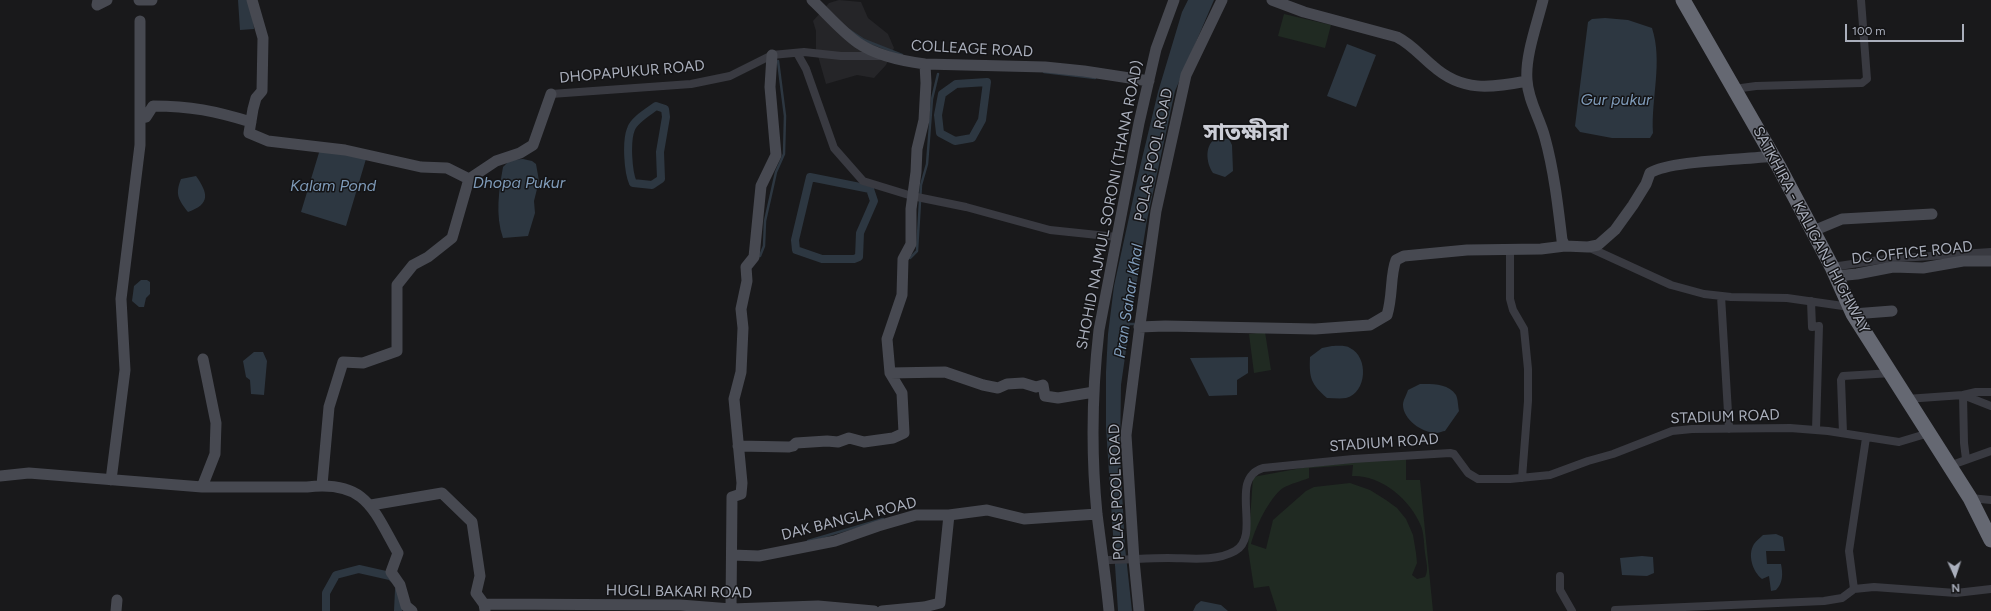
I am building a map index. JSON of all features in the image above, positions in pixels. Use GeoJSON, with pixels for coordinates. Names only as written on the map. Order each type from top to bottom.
{"type":"FeatureCollection","features":[{"type":"Feature","properties":{"kind":"highway","name":"SATKHIRA - KALIGANJ HIGHWAY"},"geometry":{"type":"LineString","coordinates":[[1684,0],[1773,156],[1813,230],[1852,310],[1892,373],[1906,399],[1970,498],[1991,540]]}},
{"type":"Feature","properties":{"kind":"street"},"geometry":{"type":"LineString","coordinates":[[98,0],[97,5],[108,0]]}},
{"type":"Feature","properties":{"kind":"street"},"geometry":{"type":"LineString","coordinates":[[139,0],[152,0]]}},
{"type":"Feature","properties":{"kind":"street"},"geometry":{"type":"LineString","coordinates":[[252,0],[263,38],[262,91],[256,98],[249,133],[268,142],[346,150],[420,167],[447,168],[469,179],[452,238],[428,257],[413,265],[397,285],[397,351],[363,363],[343,362],[329,407],[322,485]]}},
{"type":"Feature","properties":{"kind":"street","name":"COLLEAGE ROAD"},"geometry":{"type":"LineString","coordinates":[[812,0],[858,43],[886,56],[906,62],[925,64],[1045,67],[1149,80]]}},
{"type":"Feature","properties":{"kind":"street","name":"SHOHID NAJMUL SORONI (THANA ROAD)"},"geometry":{"type":"LineString","coordinates":[[1109,611],[1104,560],[1097,514],[1093,436],[1094,392],[1099,330],[1139,123],[1156,49],[1174,0]]}},
{"type":"Feature","properties":{"kind":"street","name":"POLAS POOL ROAD"},"geometry":{"type":"LineString","coordinates":[[1139,611],[1134,560],[1126,436],[1139,327],[1156,211],[1186,75],[1222,0]]}},
{"type":"Feature","properties":{"kind":"street"},"geometry":{"type":"LineString","coordinates":[[1272,0],[1304,12],[1397,37],[1409,44],[1436,69],[1455,82],[1485,87],[1526,80]]}},
{"type":"Feature","properties":{"kind":"street"},"geometry":{"type":"LineString","coordinates":[[1543,0],[1528,63],[1526,80],[1528,93],[1545,136],[1550,159],[1562,240],[1565,246]]}},
{"type":"Feature","properties":{"kind":"street"},"geometry":{"type":"LineString","coordinates":[[1734,89],[1756,86],[1862,83],[1867,79],[1861,0]]}},
{"type":"Feature","properties":{"kind":"street"},"geometry":{"type":"LineString","coordinates":[[111,480],[125,370],[121,299],[140,145],[140,21]]}},
{"type":"Feature","properties":{"kind":"street"},"geometry":{"type":"LineString","coordinates":[[797,53],[806,69],[834,148],[863,181],[912,196],[966,206],[1050,230],[1117,237]]}},
{"type":"Feature","properties":{"kind":"street","name":"DHOPAPUKUR ROAD"},"geometry":{"type":"LineString","coordinates":[[469,179],[496,161],[520,153],[533,145],[551,94],[691,84],[730,76],[772,55],[797,53],[841,56],[886,56]]}},
{"type":"Feature","properties":{"kind":"street"},"geometry":{"type":"LineString","coordinates":[[731,608],[732,497],[741,494],[742,483],[734,399],[741,372],[743,328],[741,309],[748,281],[746,267],[754,257],[761,186],[776,155],[770,87],[772,55]]}},
{"type":"Feature","properties":{"kind":"street"},"geometry":{"type":"LineString","coordinates":[[738,446],[789,447],[796,443],[827,441],[838,442],[849,438],[864,442],[901,436],[904,433],[902,393],[890,373],[887,339],[902,295],[904,260],[912,244],[912,196],[916,172],[917,149],[924,120],[926,83],[925,64]]}},
{"type":"Feature","properties":{"kind":"street"},"geometry":{"type":"LineString","coordinates":[[140,118],[146,117],[153,106],[179,106],[218,111],[251,122]]}},
{"type":"Feature","properties":{"kind":"street"},"geometry":{"type":"LineString","coordinates":[[1139,327],[1173,326],[1315,329],[1370,325],[1387,315],[1391,301],[1393,266],[1396,260],[1404,256],[1467,250],[1541,249],[1565,246],[1588,247],[1598,245],[1614,230],[1646,184],[1650,173],[1654,170],[1773,156]]}},
{"type":"Feature","properties":{"kind":"street"},"geometry":{"type":"LineString","coordinates":[[1813,230],[1842,219],[1932,214]]}},
{"type":"Feature","properties":{"kind":"street"},"geometry":{"type":"LineString","coordinates":[[1588,247],[1671,285],[1704,294],[1811,301],[1852,310],[1892,311]]}},
{"type":"Feature","properties":{"kind":"street"},"geometry":{"type":"LineString","coordinates":[[1510,249],[1510,299],[1513,310],[1524,329],[1528,365],[1528,401],[1522,478]]}},
{"type":"Feature","properties":{"kind":"street"},"geometry":{"type":"LineString","coordinates":[[1834,271],[1886,258],[1991,252]]}},
{"type":"Feature","properties":{"kind":"street","name":"DC OFFICE ROAD"},"geometry":{"type":"LineString","coordinates":[[1834,271],[1856,274],[1892,267],[1923,268],[1963,261],[1991,261]]}},
{"type":"Feature","properties":{"kind":"street"},"geometry":{"type":"LineString","coordinates":[[1720,296],[1729,429]]}},
{"type":"Feature","properties":{"kind":"street"},"geometry":{"type":"LineString","coordinates":[[1811,301],[1812,327],[1819,326],[1816,430]]}},
{"type":"Feature","properties":{"kind":"street"},"geometry":{"type":"LineString","coordinates":[[202,488],[215,454],[216,423],[203,359]]}},
{"type":"Feature","properties":{"kind":"street"},"geometry":{"type":"LineString","coordinates":[[890,373],[945,372],[983,385],[998,388],[1007,384],[1023,383],[1036,387],[1043,385],[1045,396],[1058,398],[1094,392]]}},
{"type":"Feature","properties":{"kind":"street"},"geometry":{"type":"LineString","coordinates":[[1843,433],[1841,380],[1843,376],[1892,373]]}},
{"type":"Feature","properties":{"kind":"street"},"geometry":{"type":"LineString","coordinates":[[1906,399],[1963,395],[1976,392],[1991,392]]}},
{"type":"Feature","properties":{"kind":"street"},"geometry":{"type":"LineString","coordinates":[[1963,395],[1991,406]]}},
{"type":"Feature","properties":{"kind":"street"},"geometry":{"type":"LineString","coordinates":[[1963,395],[1964,443],[1966,459]]}},
{"type":"Feature","properties":{"kind":"street","name":"STADIUM ROAD"},"geometry":{"type":"LineString","coordinates":[[1104,560],[1205,558],[1226,555],[1236,550],[1243,540],[1246,528],[1246,488],[1249,476],[1253,472],[1263,468],[1353,459],[1450,453],[1454,454],[1468,473],[1478,479],[1522,478],[1550,475],[1588,461],[1613,454],[1665,433],[1692,430],[1790,428],[1843,433],[1866,438],[1898,442],[1929,433]]}},
{"type":"Feature","properties":{"kind":"street"},"geometry":{"type":"LineString","coordinates":[[1854,589],[1849,551],[1866,438]]}},
{"type":"Feature","properties":{"kind":"street"},"geometry":{"type":"LineString","coordinates":[[1949,466],[1991,451]]}},
{"type":"Feature","properties":{"kind":"street"},"geometry":{"type":"LineString","coordinates":[[0,476],[30,473],[164,483],[202,488],[306,487],[322,485],[340,487],[354,492],[371,505],[398,553],[391,573],[400,585],[406,606],[412,611]]}},
{"type":"Feature","properties":{"kind":"street"},"geometry":{"type":"LineString","coordinates":[[371,505],[442,493],[472,522],[480,576],[476,593],[483,609]]}},
{"type":"Feature","properties":{"kind":"street"},"geometry":{"type":"LineString","coordinates":[[1970,498],[1991,500]]}},
{"type":"Feature","properties":{"kind":"street"},"geometry":{"type":"LineString","coordinates":[[882,611],[924,607],[940,603],[949,515],[987,510],[1024,519],[1097,514]]}},
{"type":"Feature","properties":{"kind":"street","name":"DAK BANGLA ROAD"},"geometry":{"type":"LineString","coordinates":[[732,555],[759,556],[835,541],[916,515],[949,515]]}},
{"type":"Feature","properties":{"kind":"street"},"geometry":{"type":"LineString","coordinates":[[1560,576],[1560,590],[1572,611]]}},
{"type":"Feature","properties":{"kind":"street"},"geometry":{"type":"LineString","coordinates":[[1615,610],[1824,601],[1842,598],[1854,589],[1891,587],[1956,593],[1991,589]]}},
{"type":"Feature","properties":{"kind":"street","name":"HUGLI BAKARI ROAD"},"geometry":{"type":"LineString","coordinates":[[483,609],[680,605],[731,608],[818,606],[874,611]]}},
{"type":"Feature","properties":{"kind":"shaded area"},"geometry":{"type":"Polygon","coordinates":[[[839,0],[861,2],[868,18],[888,34],[894,48],[886,65],[874,78],[857,75],[826,84],[816,49],[816,31],[813,21],[829,3],[839,0]]]}},
{"type":"Feature","properties":{"kind":"shaded area"},"geometry":{"type":"Polygon","coordinates":[[[1284,14],[1331,25],[1325,48],[1278,36],[1284,14]]]}},
{"type":"Feature","properties":{"kind":"shaded area"},"geometry":{"type":"Polygon","coordinates":[[[1265,332],[1271,370],[1254,373],[1249,334],[1265,332]]]}},
{"type":"Feature","properties":{"kind":"shaded area"},"geometry":{"type":"Polygon","coordinates":[[[1406,457],[1406,480],[1420,480],[1433,611],[1277,611],[1269,586],[1254,588],[1248,549],[1253,477],[1307,467],[1406,457]],[[1353,465],[1309,468],[1309,478],[1283,488],[1273,499],[1259,522],[1251,544],[1266,549],[1273,520],[1306,491],[1314,487],[1350,483],[1370,490],[1386,500],[1397,508],[1406,519],[1413,535],[1416,553],[1417,563],[1412,575],[1417,579],[1425,577],[1427,565],[1423,532],[1410,507],[1393,490],[1384,484],[1363,477],[1352,476],[1353,465]]]}},
{"type":"Feature","properties":{"kind":"water"},"geometry":{"type":"Polygon","coordinates":[[[238,0],[252,0],[254,29],[240,30],[238,0]]]}},
{"type":"Feature","properties":{"kind":"water","name":"Pran Sahar Khal"},"geometry":{"type":"Polygon","coordinates":[[[1188,0],[1214,0],[1175,91],[1147,220],[1128,336],[1121,385],[1120,455],[1125,547],[1132,611],[1118,611],[1106,427],[1108,334],[1114,286],[1140,167],[1158,92],[1182,12],[1188,0]]]}},
{"type":"Feature","properties":{"kind":"water","name":"Gur pukur"},"geometry":{"type":"Polygon","coordinates":[[[1605,18],[1628,20],[1652,28],[1657,54],[1657,67],[1653,133],[1650,138],[1612,138],[1580,132],[1575,126],[1588,22],[1592,19],[1605,18]]]}},
{"type":"Feature","properties":{"kind":"water"},"geometry":{"type":"Polygon","coordinates":[[[1347,44],[1376,55],[1356,107],[1327,96],[1347,44]]]}},
{"type":"Feature","properties":{"kind":"water"},"geometry":{"type":"Polygon","coordinates":[[[1217,138],[1229,139],[1232,145],[1233,171],[1225,177],[1213,173],[1209,164],[1208,149],[1217,138]]]}},
{"type":"Feature","properties":{"kind":"water","name":"Kalam Pond"},"geometry":{"type":"Polygon","coordinates":[[[321,146],[366,159],[346,226],[301,212],[321,146]]]}},
{"type":"Feature","properties":{"kind":"water","name":"Dhopa Pukur"},"geometry":{"type":"Polygon","coordinates":[[[523,159],[532,161],[536,164],[539,181],[534,201],[535,213],[528,236],[503,238],[498,211],[503,167],[510,160],[523,159]]]}},
{"type":"Feature","properties":{"kind":"water"},"geometry":{"type":"Polygon","coordinates":[[[196,176],[205,193],[204,202],[188,212],[178,196],[178,189],[181,179],[196,176]]]}},
{"type":"Feature","properties":{"kind":"water"},"geometry":{"type":"Polygon","coordinates":[[[141,280],[147,280],[150,282],[150,294],[146,298],[144,307],[139,307],[132,301],[134,286],[141,280]]]}},
{"type":"Feature","properties":{"kind":"water"},"geometry":{"type":"Polygon","coordinates":[[[1344,346],[1350,348],[1356,353],[1363,366],[1362,382],[1353,395],[1346,398],[1327,398],[1317,389],[1312,380],[1310,357],[1322,348],[1344,346]]]}},
{"type":"Feature","properties":{"kind":"water"},"geometry":{"type":"Polygon","coordinates":[[[254,352],[263,352],[267,361],[264,395],[251,394],[250,380],[246,377],[243,361],[254,352]]]}},
{"type":"Feature","properties":{"kind":"water"},"geometry":{"type":"Polygon","coordinates":[[[1248,357],[1248,373],[1237,380],[1237,395],[1209,396],[1190,358],[1248,357]]]}},
{"type":"Feature","properties":{"kind":"water"},"geometry":{"type":"Polygon","coordinates":[[[1420,384],[1435,384],[1444,386],[1453,391],[1456,395],[1459,411],[1445,431],[1436,433],[1425,431],[1414,424],[1406,415],[1403,405],[1408,390],[1420,384]]]}},
{"type":"Feature","properties":{"kind":"water"},"geometry":{"type":"Polygon","coordinates":[[[1776,534],[1783,537],[1785,551],[1766,551],[1767,564],[1781,564],[1782,568],[1782,578],[1780,584],[1776,590],[1771,591],[1769,576],[1762,579],[1759,576],[1752,563],[1751,553],[1754,544],[1763,535],[1776,534]]]}},
{"type":"Feature","properties":{"kind":"water"},"geometry":{"type":"Polygon","coordinates":[[[1642,556],[1653,557],[1654,573],[1647,576],[1622,575],[1620,558],[1642,556]]]}},
{"type":"Feature","properties":{"kind":"water"},"geometry":{"type":"Polygon","coordinates":[[[1201,601],[1221,605],[1228,611],[1193,611],[1196,605],[1201,601]]]}},
{"type":"Feature","properties":{"kind":"waterway"},"geometry":{"type":"LineString","coordinates":[[849,30],[864,40],[902,55]]}},
{"type":"Feature","properties":{"kind":"waterway"},"geometry":{"type":"LineString","coordinates":[[760,256],[764,246],[765,221],[776,172],[784,154],[785,116],[778,61]]}},
{"type":"Feature","properties":{"kind":"waterway"},"geometry":{"type":"LineString","coordinates":[[1044,72],[1095,78]]}},
{"type":"Feature","properties":{"kind":"waterway"},"geometry":{"type":"LineString","coordinates":[[910,258],[917,251],[921,185],[927,164],[932,99],[938,74]]}},
{"type":"Feature","properties":{"kind":"waterway"},"geometry":{"type":"LineString","coordinates":[[987,82],[982,120],[972,138],[955,141],[940,133],[938,115],[942,94],[956,84],[987,82]]}},
{"type":"Feature","properties":{"kind":"waterway"},"geometry":{"type":"LineString","coordinates":[[656,106],[665,109],[666,117],[660,152],[661,179],[652,185],[633,183],[628,156],[629,134],[638,119],[656,106]]}},
{"type":"Feature","properties":{"kind":"waterway"},"geometry":{"type":"LineString","coordinates":[[810,177],[870,189],[874,201],[860,233],[859,257],[854,259],[822,259],[796,250],[795,240],[810,177]]}},
{"type":"Feature","properties":{"kind":"waterway","name":"Pran Sahar Khal"},"geometry":{"type":"LineString","coordinates":[[1130,324],[1137,324]]}},
{"type":"Feature","properties":{"kind":"waterway"},"geometry":{"type":"LineString","coordinates":[[808,541],[883,519]]}},
{"type":"Feature","properties":{"kind":"waterway"},"geometry":{"type":"LineString","coordinates":[[326,611],[326,593],[336,575],[359,569],[390,576],[395,580]]}},
{"type":"Feature","properties":{"kind":"waterway"},"geometry":{"type":"LineString","coordinates":[[398,611],[399,590]]}},
{"type":"Feature","properties":{"kind":"district","name":"সাতক্ষীরা"},"geometry":{"type":"Point","coordinates":[1246,133]}}]}
